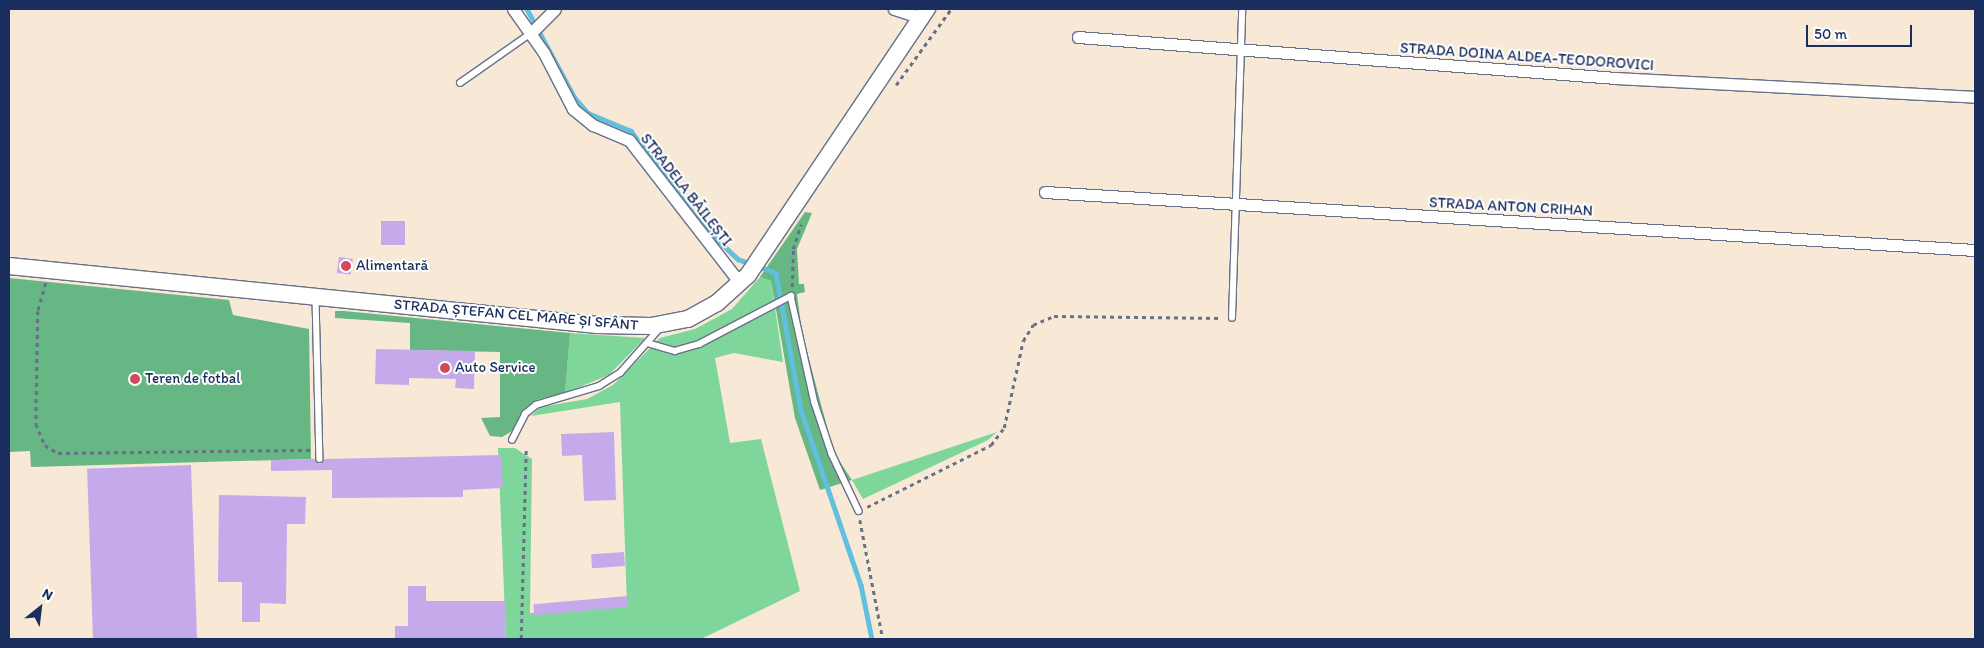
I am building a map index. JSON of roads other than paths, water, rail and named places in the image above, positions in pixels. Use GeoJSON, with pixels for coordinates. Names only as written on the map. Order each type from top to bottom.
{"type":"FeatureCollection","features":[{"type":"Feature","properties":{"kind":"main road","name":"STRADA ȘTEFAN CEL MARE ȘI SFÂNT"},"geometry":{"type":"LineString","coordinates":[[9,266],[597,325],[663,324],[701,313],[744,279],[761,258],[924,13]]}},
{"type":"Feature","properties":{"kind":"street","name":"STRADELA BĂILEȘTI"},"geometry":{"type":"LineString","coordinates":[[513,9],[530,34],[573,109],[588,122],[629,140],[744,279]]}},
{"type":"Feature","properties":{"kind":"street"},"geometry":{"type":"LineString","coordinates":[[530,34],[544,23],[555,9]]}},
{"type":"Feature","properties":{"kind":"street"},"geometry":{"type":"LineString","coordinates":[[894,9],[924,13]]}},
{"type":"Feature","properties":{"kind":"street","name":"STRADA DOINA ALDEA-TEODOROVICI"},"geometry":{"type":"LineString","coordinates":[[1078,37],[1241,52],[1975,97]]}},
{"type":"Feature","properties":{"kind":"street","name":"STRADA ANTON CRIHAN"},"geometry":{"type":"LineString","coordinates":[[1045,192],[1234,206],[1975,250]]}},
{"type":"Feature","properties":{"kind":"lane"},"geometry":{"type":"LineString","coordinates":[[1232,318],[1234,206],[1242,9]]}},
{"type":"Feature","properties":{"kind":"lane"},"geometry":{"type":"LineString","coordinates":[[460,83],[530,34]]}},
{"type":"Feature","properties":{"kind":"lane","name":"STRADA ȘTEFAN CEL MARE ȘI SFÂNT"},"geometry":{"type":"LineString","coordinates":[[647,343],[675,350],[699,344],[790,296],[815,403],[832,454],[859,511]]}},
{"type":"Feature","properties":{"kind":"lane"},"geometry":{"type":"LineString","coordinates":[[316,297],[320,459]]}},
{"type":"Feature","properties":{"kind":"lane"},"geometry":{"type":"LineString","coordinates":[[512,440],[526,414],[536,405],[599,386],[620,373],[663,324]]}},
{"type":"Feature","properties":{"kind":"waterway"},"geometry":{"type":"LineString","coordinates":[[527,9],[575,98],[588,113],[631,131],[702,225],[738,259],[751,264]]}},
{"type":"Feature","properties":{"kind":"waterway"},"geometry":{"type":"LineString","coordinates":[[758,266],[776,273],[801,410],[861,585],[872,639]]}},
{"type":"Feature","properties":{"kind":"place","name":"Alimentară"},"geometry":{"type":"Point","coordinates":[346,266]}},
{"type":"Feature","properties":{"kind":"place","name":"Auto Service"},"geometry":{"type":"Point","coordinates":[445,368]}},
{"type":"Feature","properties":{"kind":"place","name":"Teren de fotbal"},"geometry":{"type":"Point","coordinates":[135,379]}}]}
